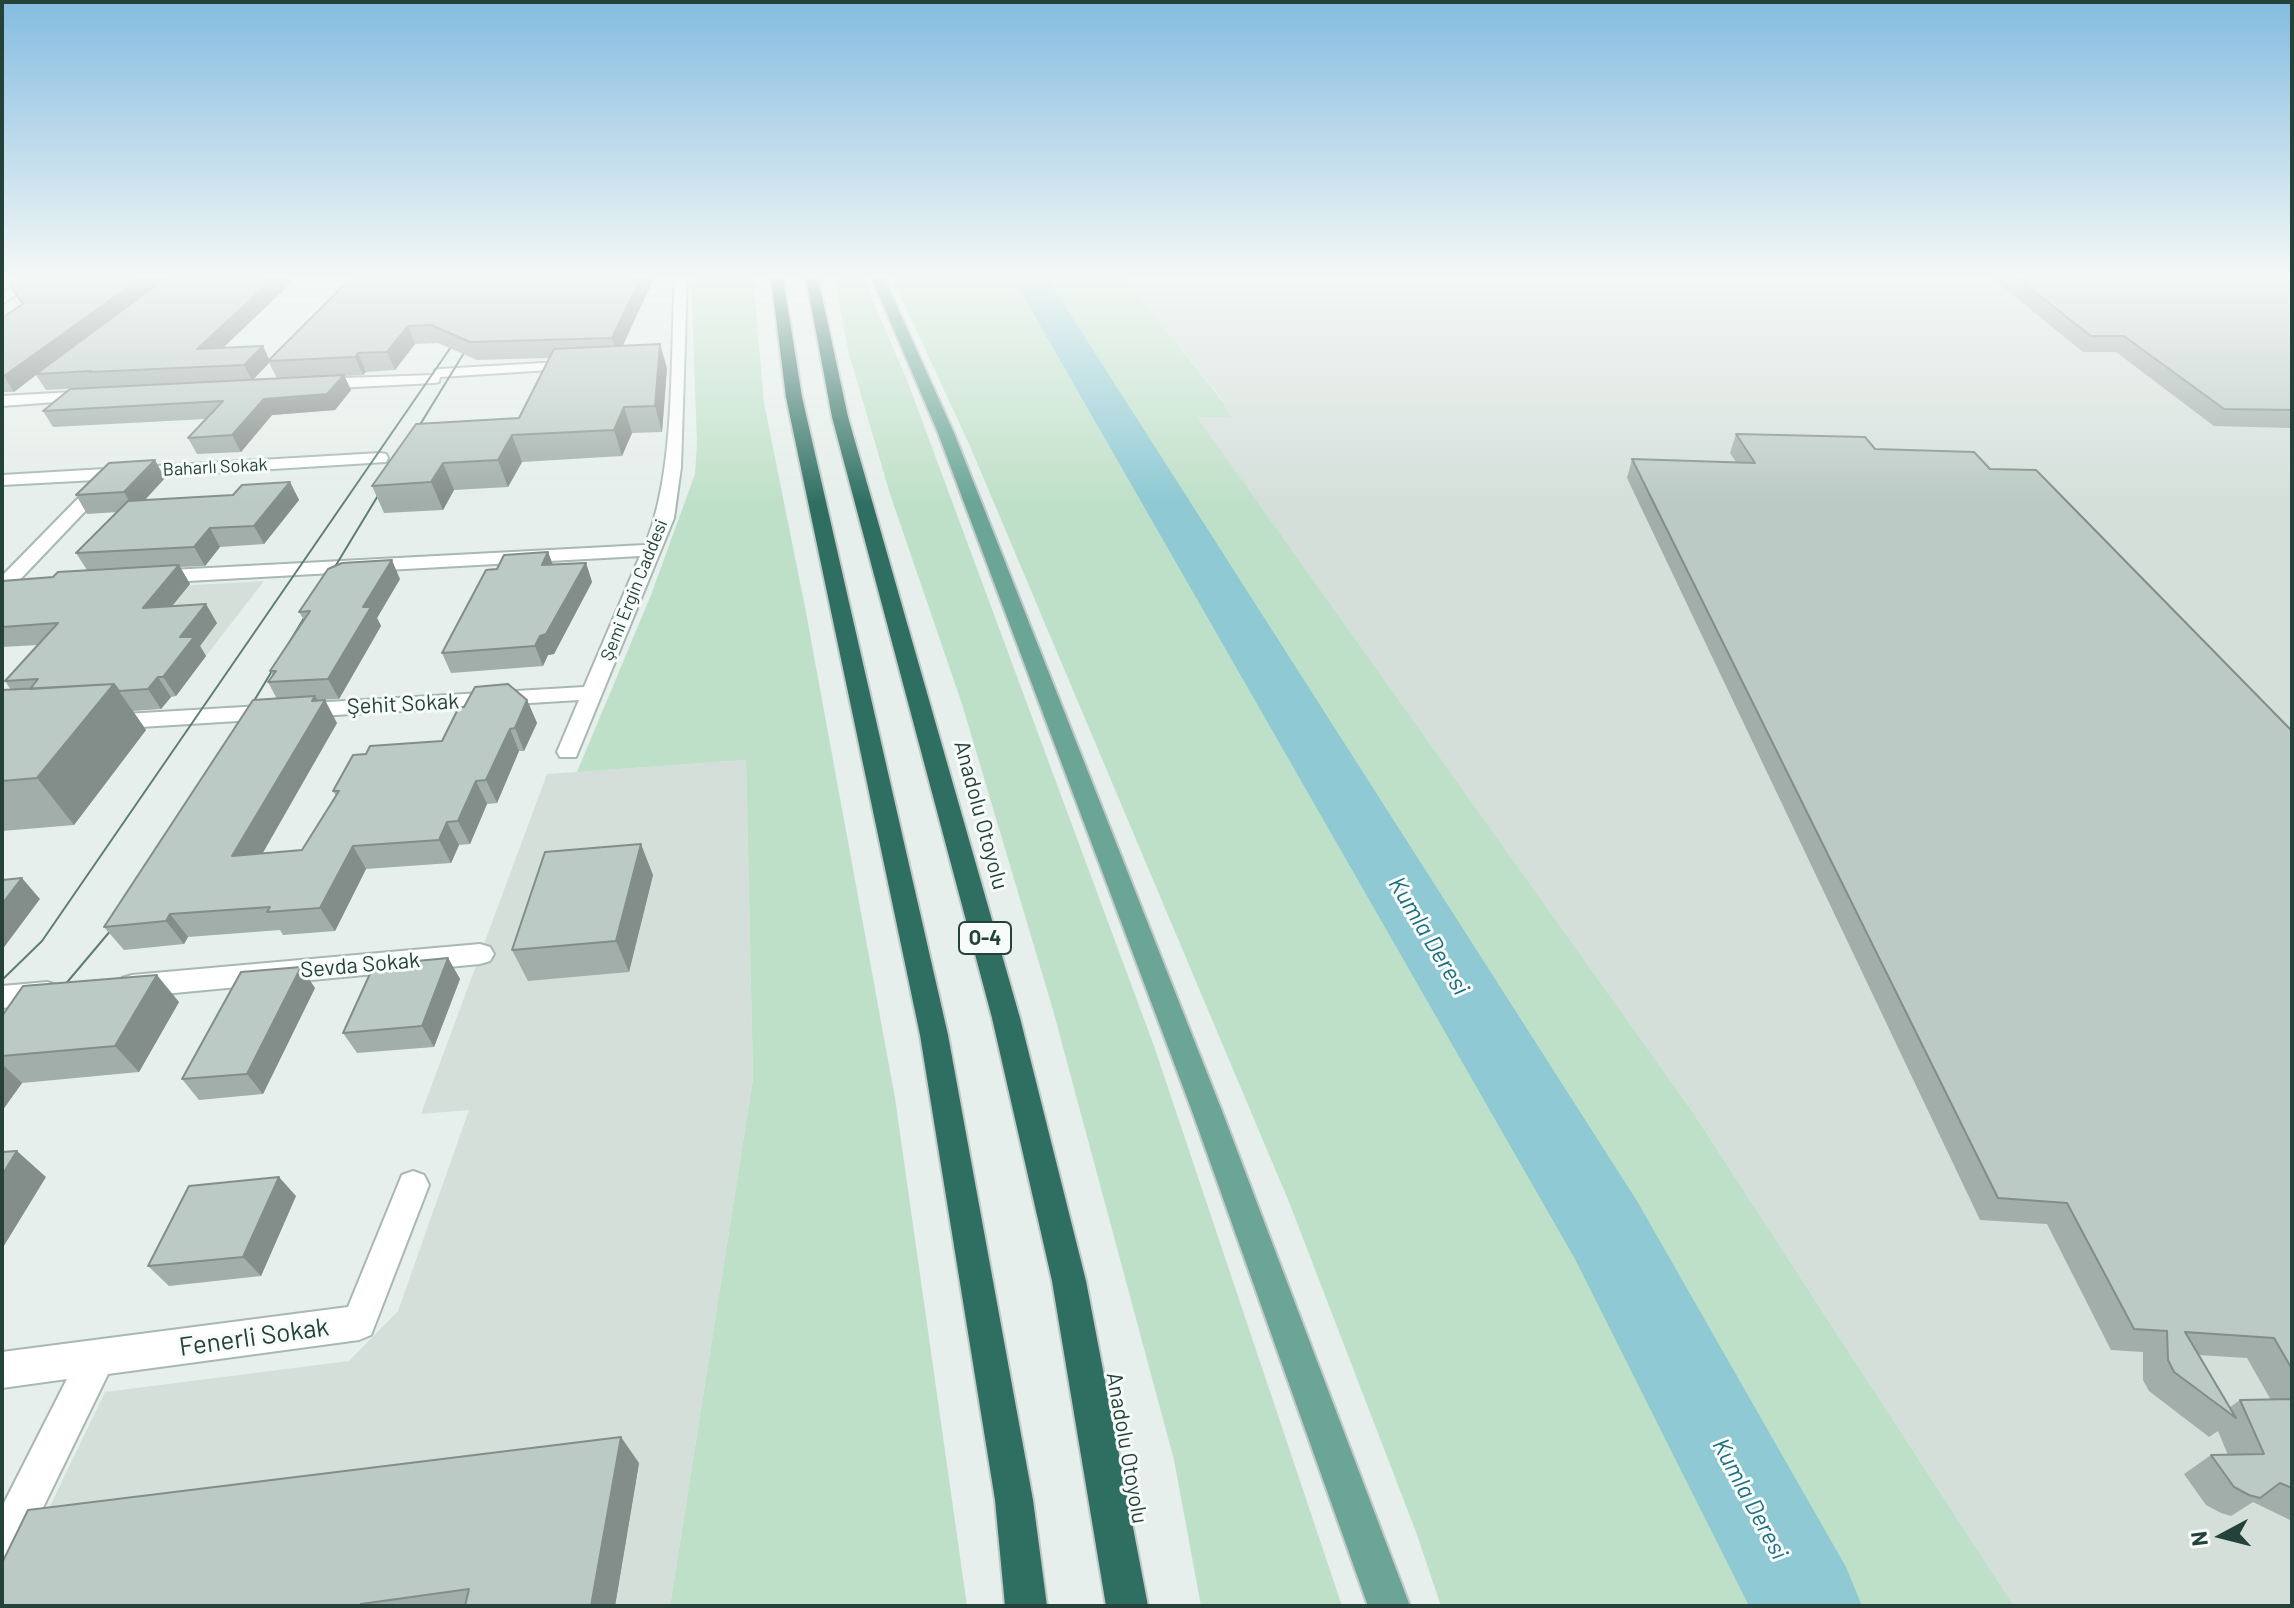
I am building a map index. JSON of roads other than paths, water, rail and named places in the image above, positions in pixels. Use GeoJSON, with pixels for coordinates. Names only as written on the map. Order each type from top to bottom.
{"type":"FeatureCollection","features":[{"type":"Feature","properties":{"kind":"highway"},"geometry":{"type":"LineString","coordinates":[[788,353],[794,397],[934,1035],[1014,1500],[1026,1606]]}},
{"type":"Feature","properties":{"kind":"highway","name":"Anadolu Otoyolu"},"geometry":{"type":"LineString","coordinates":[[824,353],[851,460],[923,709],[998,989],[1061,1250],[1127,1606]]}},
{"type":"Feature","properties":{"kind":"main road"},"geometry":{"type":"LineString","coordinates":[[910,353],[951,448],[1196,1081],[1389,1606]]}},
{"type":"Feature","properties":{"kind":"street","name":"Şemi Ergin Caddesi"},"geometry":{"type":"LineString","coordinates":[[568,752],[665,518],[673,467],[673,353]]}},
{"type":"Feature","properties":{"kind":"street"},"geometry":{"type":"LineString","coordinates":[[306,384],[588,365]]}},
{"type":"Feature","properties":{"kind":"street"},"geometry":{"type":"LineString","coordinates":[[2,413],[9,401],[40,382]]}},
{"type":"Feature","properties":{"kind":"street"},"geometry":{"type":"LineString","coordinates":[[9,401],[107,395]]}},
{"type":"Feature","properties":{"kind":"street","name":"Baharlı Sokak"},"geometry":{"type":"LineString","coordinates":[[2,480],[380,458]]}},
{"type":"Feature","properties":{"kind":"street"},"geometry":{"type":"LineString","coordinates":[[3,586],[111,473]]}},
{"type":"Feature","properties":{"kind":"street"},"geometry":{"type":"LineString","coordinates":[[128,578],[652,550]]}},
{"type":"Feature","properties":{"kind":"street"},"geometry":{"type":"LineString","coordinates":[[3,586],[34,584]]}},
{"type":"Feature","properties":{"kind":"street","name":"Şehit Sokak"},"geometry":{"type":"LineString","coordinates":[[92,723],[592,693]]}},
{"type":"Feature","properties":{"kind":"street","name":"Sevda Sokak"},"geometry":{"type":"LineString","coordinates":[[105,988],[480,954]]}},
{"type":"Feature","properties":{"kind":"street"},"geometry":{"type":"LineString","coordinates":[[2,997],[74,991]]}},
{"type":"Feature","properties":{"kind":"street","name":"Fenerli Sokak"},"geometry":{"type":"LineString","coordinates":[[2,1370],[359,1323],[413,1185]]}},
{"type":"Feature","properties":{"kind":"street"},"geometry":{"type":"LineString","coordinates":[[2,1549],[97,1358]]}},
{"type":"Feature","properties":{"kind":"waterway","name":"Kumla Deresi"},"geometry":{"type":"LineString","coordinates":[[1075,353],[1606,1230],[1807,1606]]}},
{"type":"Feature","properties":{"kind":"tram line"},"geometry":{"type":"LineString","coordinates":[[2,980],[42,941],[447,353]]}},
{"type":"Feature","properties":{"kind":"tram line"},"geometry":{"type":"LineString","coordinates":[[410,441],[464,353]]}},
{"type":"Feature","properties":{"kind":"tram line"},"geometry":{"type":"LineString","coordinates":[[243,719],[388,479]]}},
{"type":"Feature","properties":{"kind":"tram line"},"geometry":{"type":"LineString","coordinates":[[53,999],[122,917]]}}]}
